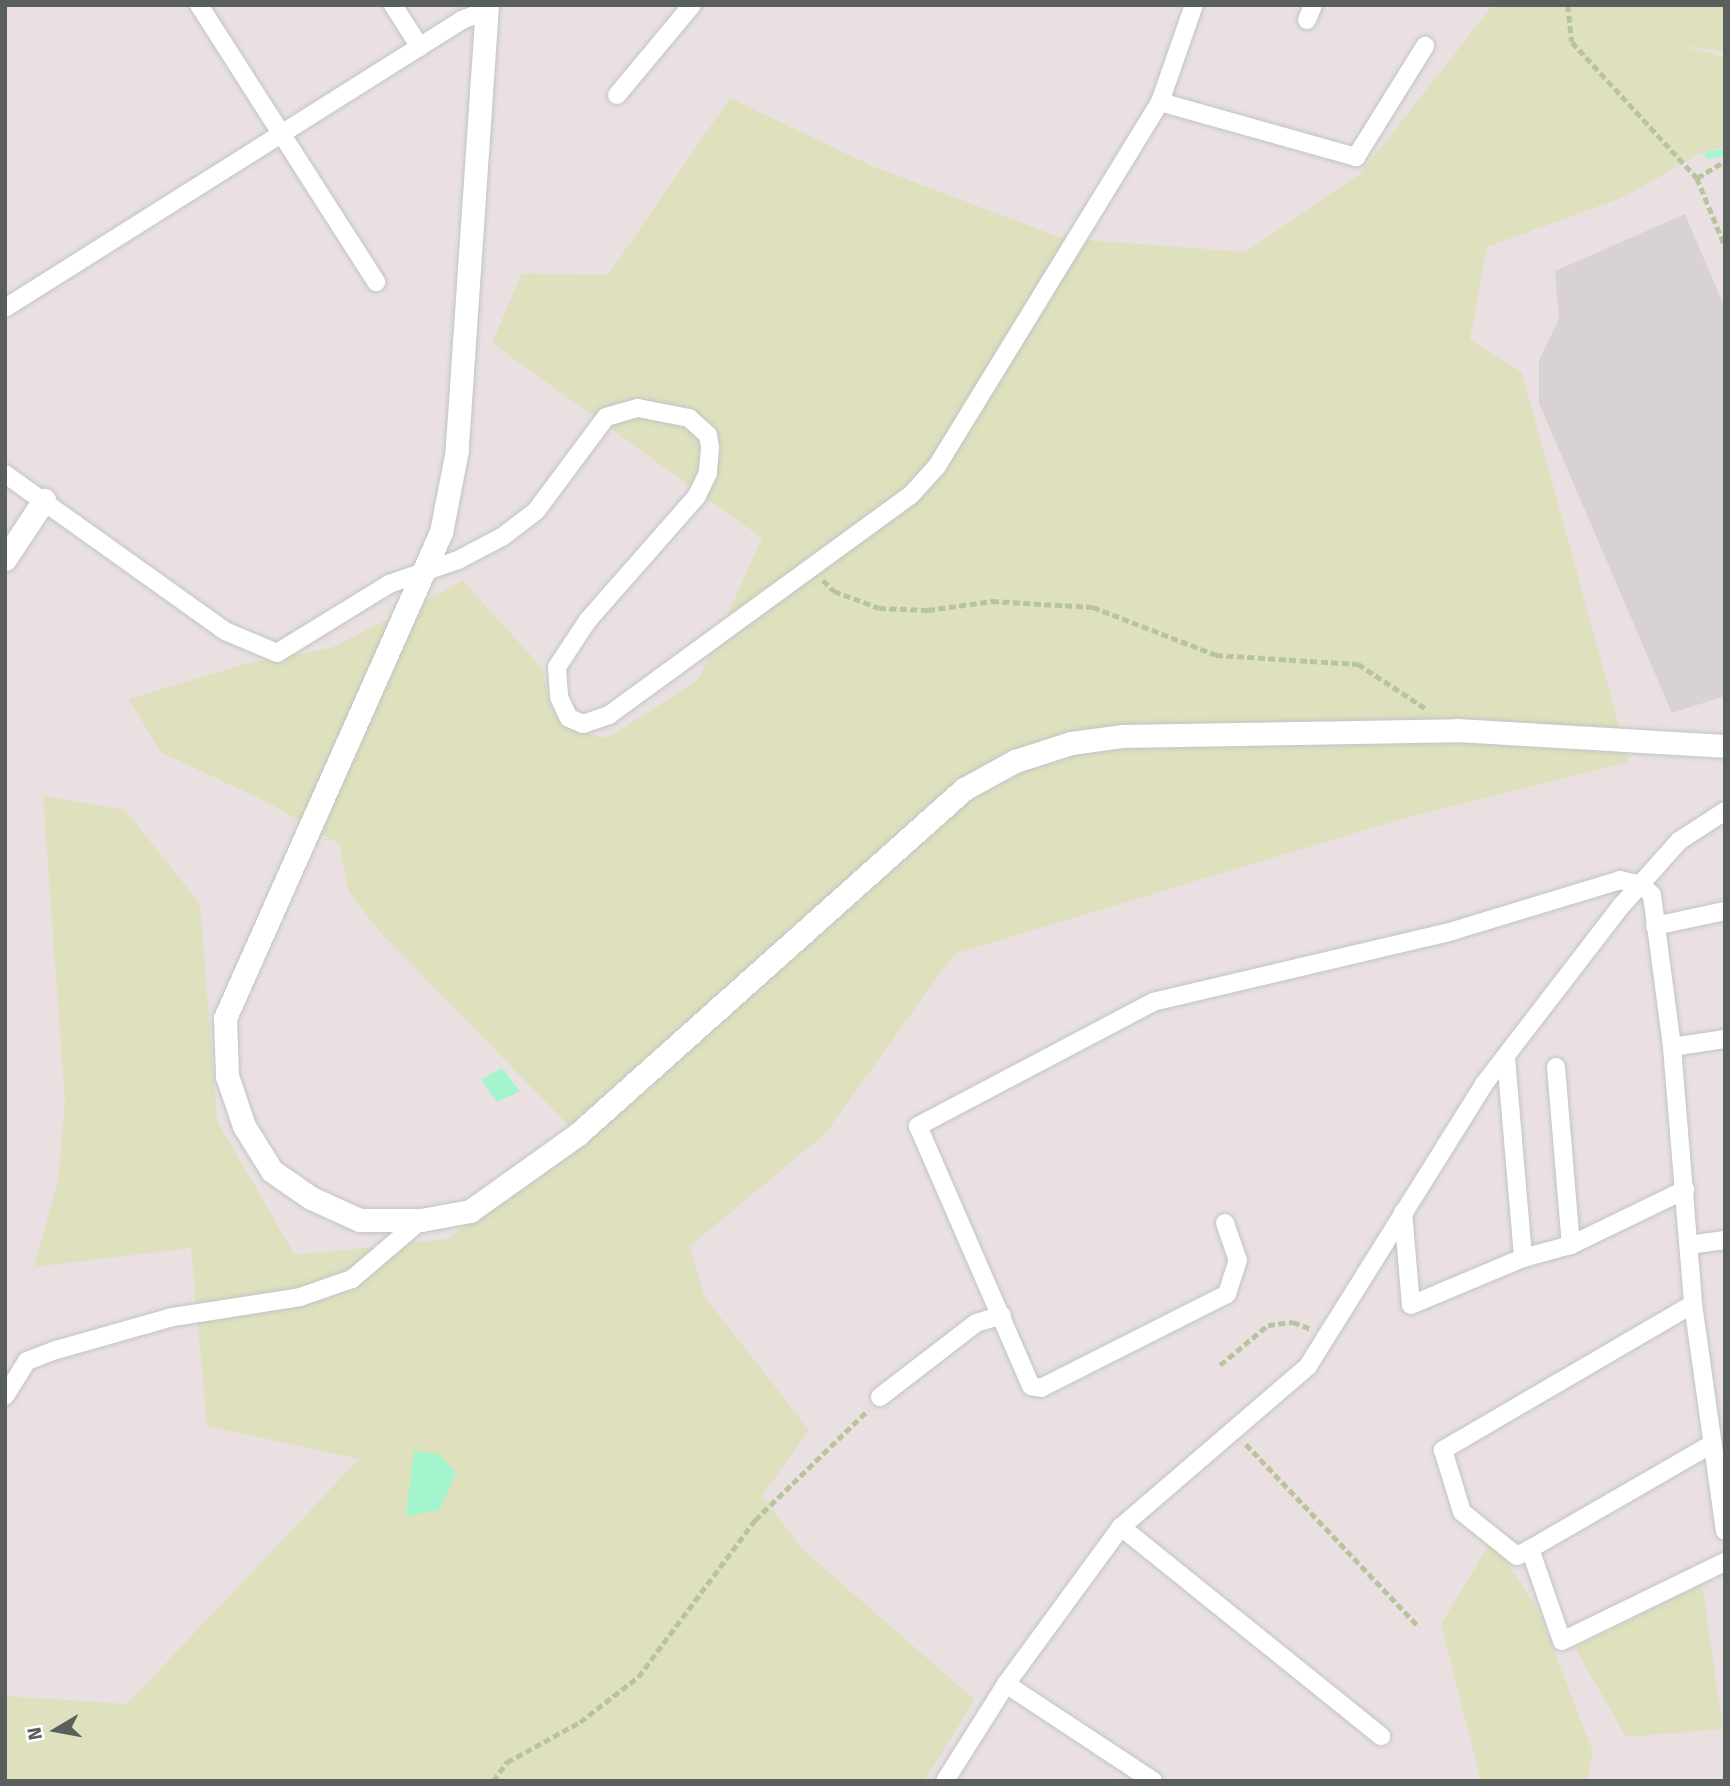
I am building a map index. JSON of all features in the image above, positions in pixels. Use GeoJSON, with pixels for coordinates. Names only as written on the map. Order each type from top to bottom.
{"type":"FeatureCollection","features":[{"type":"Feature","properties":{"kind":"street"},"geometry":{"type":"LineString","coordinates":[[199,5],[376,282]]}},
{"type":"Feature","properties":{"kind":"street"},"geometry":{"type":"LineString","coordinates":[[393,5],[420,47]]}},
{"type":"Feature","properties":{"kind":"street"},"geometry":{"type":"LineString","coordinates":[[617,95],[691,5]]}},
{"type":"Feature","properties":{"kind":"street"},"geometry":{"type":"LineString","coordinates":[[5,474],[225,631],[277,653],[429,566],[473,552],[536,511],[596,427],[614,413],[639,408],[669,412],[700,425],[710,448],[708,473],[685,513],[565,650],[557,667],[559,697],[569,718],[583,724],[609,715],[911,495],[937,466],[1160,102],[1195,5]]}},
{"type":"Feature","properties":{"kind":"street"},"geometry":{"type":"LineString","coordinates":[[5,308],[281,132],[487,8]]}},
{"type":"Feature","properties":{"kind":"street"},"geometry":{"type":"LineString","coordinates":[[487,8],[457,450],[429,566],[225,1018],[227,1076],[244,1126],[272,1171],[311,1198],[360,1220],[421,1220],[470,1211],[578,1134],[964,789],[1015,761],[1071,743],[1122,737],[1457,730],[1725,746]]}},
{"type":"Feature","properties":{"kind":"street"},"geometry":{"type":"LineString","coordinates":[[1160,102],[1356,157],[1425,46]]}},
{"type":"Feature","properties":{"kind":"street"},"geometry":{"type":"LineString","coordinates":[[5,559],[44,500]]}},
{"type":"Feature","properties":{"kind":"street"},"geometry":{"type":"LineString","coordinates":[[945,1781],[1006,1684],[1121,1527],[1308,1366],[1329,1336],[1454,1125],[1679,841],[1725,811]]}},
{"type":"Feature","properties":{"kind":"street"},"geometry":{"type":"LineString","coordinates":[[1225,1223],[1238,1260],[1227,1294],[1041,1388],[1031,1386],[918,1126],[1153,1002],[1446,933],[1620,880],[1642,885],[1652,895],[1672,1047],[1693,1304],[1725,1531]]}},
{"type":"Feature","properties":{"kind":"street"},"geometry":{"type":"LineString","coordinates":[[1656,926],[1725,911]]}},
{"type":"Feature","properties":{"kind":"street"},"geometry":{"type":"LineString","coordinates":[[1672,1047],[1725,1039]]}},
{"type":"Feature","properties":{"kind":"street"},"geometry":{"type":"LineString","coordinates":[[1506,1058],[1523,1258]]}},
{"type":"Feature","properties":{"kind":"street"},"geometry":{"type":"LineString","coordinates":[[1556,1067],[1571,1245]]}},
{"type":"Feature","properties":{"kind":"street"},"geometry":{"type":"LineString","coordinates":[[1404,1212],[1411,1305],[1523,1258],[1571,1245],[1685,1189]]}},
{"type":"Feature","properties":{"kind":"street"},"geometry":{"type":"LineString","coordinates":[[5,1396],[27,1362],[55,1350],[173,1317],[300,1297],[352,1279],[421,1220]]}},
{"type":"Feature","properties":{"kind":"street"},"geometry":{"type":"LineString","coordinates":[[1689,1245],[1725,1240]]}},
{"type":"Feature","properties":{"kind":"street"},"geometry":{"type":"LineString","coordinates":[[1693,1304],[1443,1450],[1462,1512],[1517,1556],[1712,1444]]}},
{"type":"Feature","properties":{"kind":"street"},"geometry":{"type":"LineString","coordinates":[[880,1397],[976,1323],[1002,1315]]}},
{"type":"Feature","properties":{"kind":"street"},"geometry":{"type":"LineString","coordinates":[[1121,1527],[1381,1736]]}},
{"type":"Feature","properties":{"kind":"street"},"geometry":{"type":"LineString","coordinates":[[1530,1549],[1562,1641],[1725,1562]]}},
{"type":"Feature","properties":{"kind":"street"},"geometry":{"type":"LineString","coordinates":[[1006,1684],[1153,1781]]}},
{"type":"Feature","properties":{"kind":"path"},"geometry":{"type":"LineString","coordinates":[[1568,5],[1572,42],[1697,178],[1725,246]]}},
{"type":"Feature","properties":{"kind":"path"},"geometry":{"type":"LineString","coordinates":[[1697,178],[1725,161]]}},
{"type":"Feature","properties":{"kind":"path"},"geometry":{"type":"LineString","coordinates":[[814,568],[834,591],[879,608],[928,610],[992,601],[1093,607],[1216,655],[1358,664],[1457,730]]}},
{"type":"Feature","properties":{"kind":"path"},"geometry":{"type":"LineString","coordinates":[[1220,1365],[1277,1322],[1293,1322],[1329,1336]]}},
{"type":"Feature","properties":{"kind":"path"},"geometry":{"type":"LineString","coordinates":[[493,1781],[515,1756],[580,1722],[638,1677],[755,1520],[799,1483],[880,1397]]}},
{"type":"Feature","properties":{"kind":"path"},"geometry":{"type":"LineString","coordinates":[[1234,1430],[1419,1627]]}},
{"type":"Feature","properties":{"kind":"shaded area"},"geometry":{"type":"Polygon","coordinates":[[[1493,5],[1725,5],[1725,52],[1677,45],[1725,57],[1725,147],[1699,154],[1624,197],[1487,247],[1470,339],[1522,373],[1629,762],[1405,818],[954,954],[825,1134],[690,1246],[704,1296],[809,1430],[762,1496],[802,1549],[975,1700],[924,1781],[5,1781],[5,1696],[127,1704],[359,1459],[207,1426],[191,1248],[34,1267],[58,1181],[65,1102],[43,796],[125,810],[200,904],[217,1121],[295,1255],[448,1239],[577,1134],[378,930],[349,892],[339,844],[265,801],[160,752],[129,699],[245,664],[331,648],[463,581],[542,668],[551,708],[569,730],[608,738],[698,680],[762,538],[492,343],[522,273],[608,275],[730,98],[872,166],[1061,238],[1245,252],[1360,174],[1493,5]]]}},
{"type":"Feature","properties":{"kind":"shaded area"},"geometry":{"type":"Polygon","coordinates":[[[1685,214],[1725,308],[1725,696],[1672,713],[1539,403],[1539,360],[1559,319],[1555,271],[1685,214]]]}},
{"type":"Feature","properties":{"kind":"shaded area"},"geometry":{"type":"Polygon","coordinates":[[[502,1068],[520,1091],[497,1102],[481,1079],[502,1068]]]}},
{"type":"Feature","properties":{"kind":"shaded area"},"geometry":{"type":"Polygon","coordinates":[[[414,1451],[439,1454],[456,1473],[440,1510],[406,1516],[414,1451]]]}},
{"type":"Feature","properties":{"kind":"shaded area"},"geometry":{"type":"Polygon","coordinates":[[[1492,1540],[1538,1610],[1593,1752],[1587,1781],[1481,1781],[1441,1624],[1492,1540]]]}},
{"type":"Feature","properties":{"kind":"shaded area"},"geometry":{"type":"Polygon","coordinates":[[[1702,1584],[1723,1729],[1626,1737],[1575,1648],[1702,1584]]]}},
{"type":"Feature","properties":{"kind":"waterway"},"geometry":{"type":"LineString","coordinates":[[1708,155],[1725,152]]}}]}
